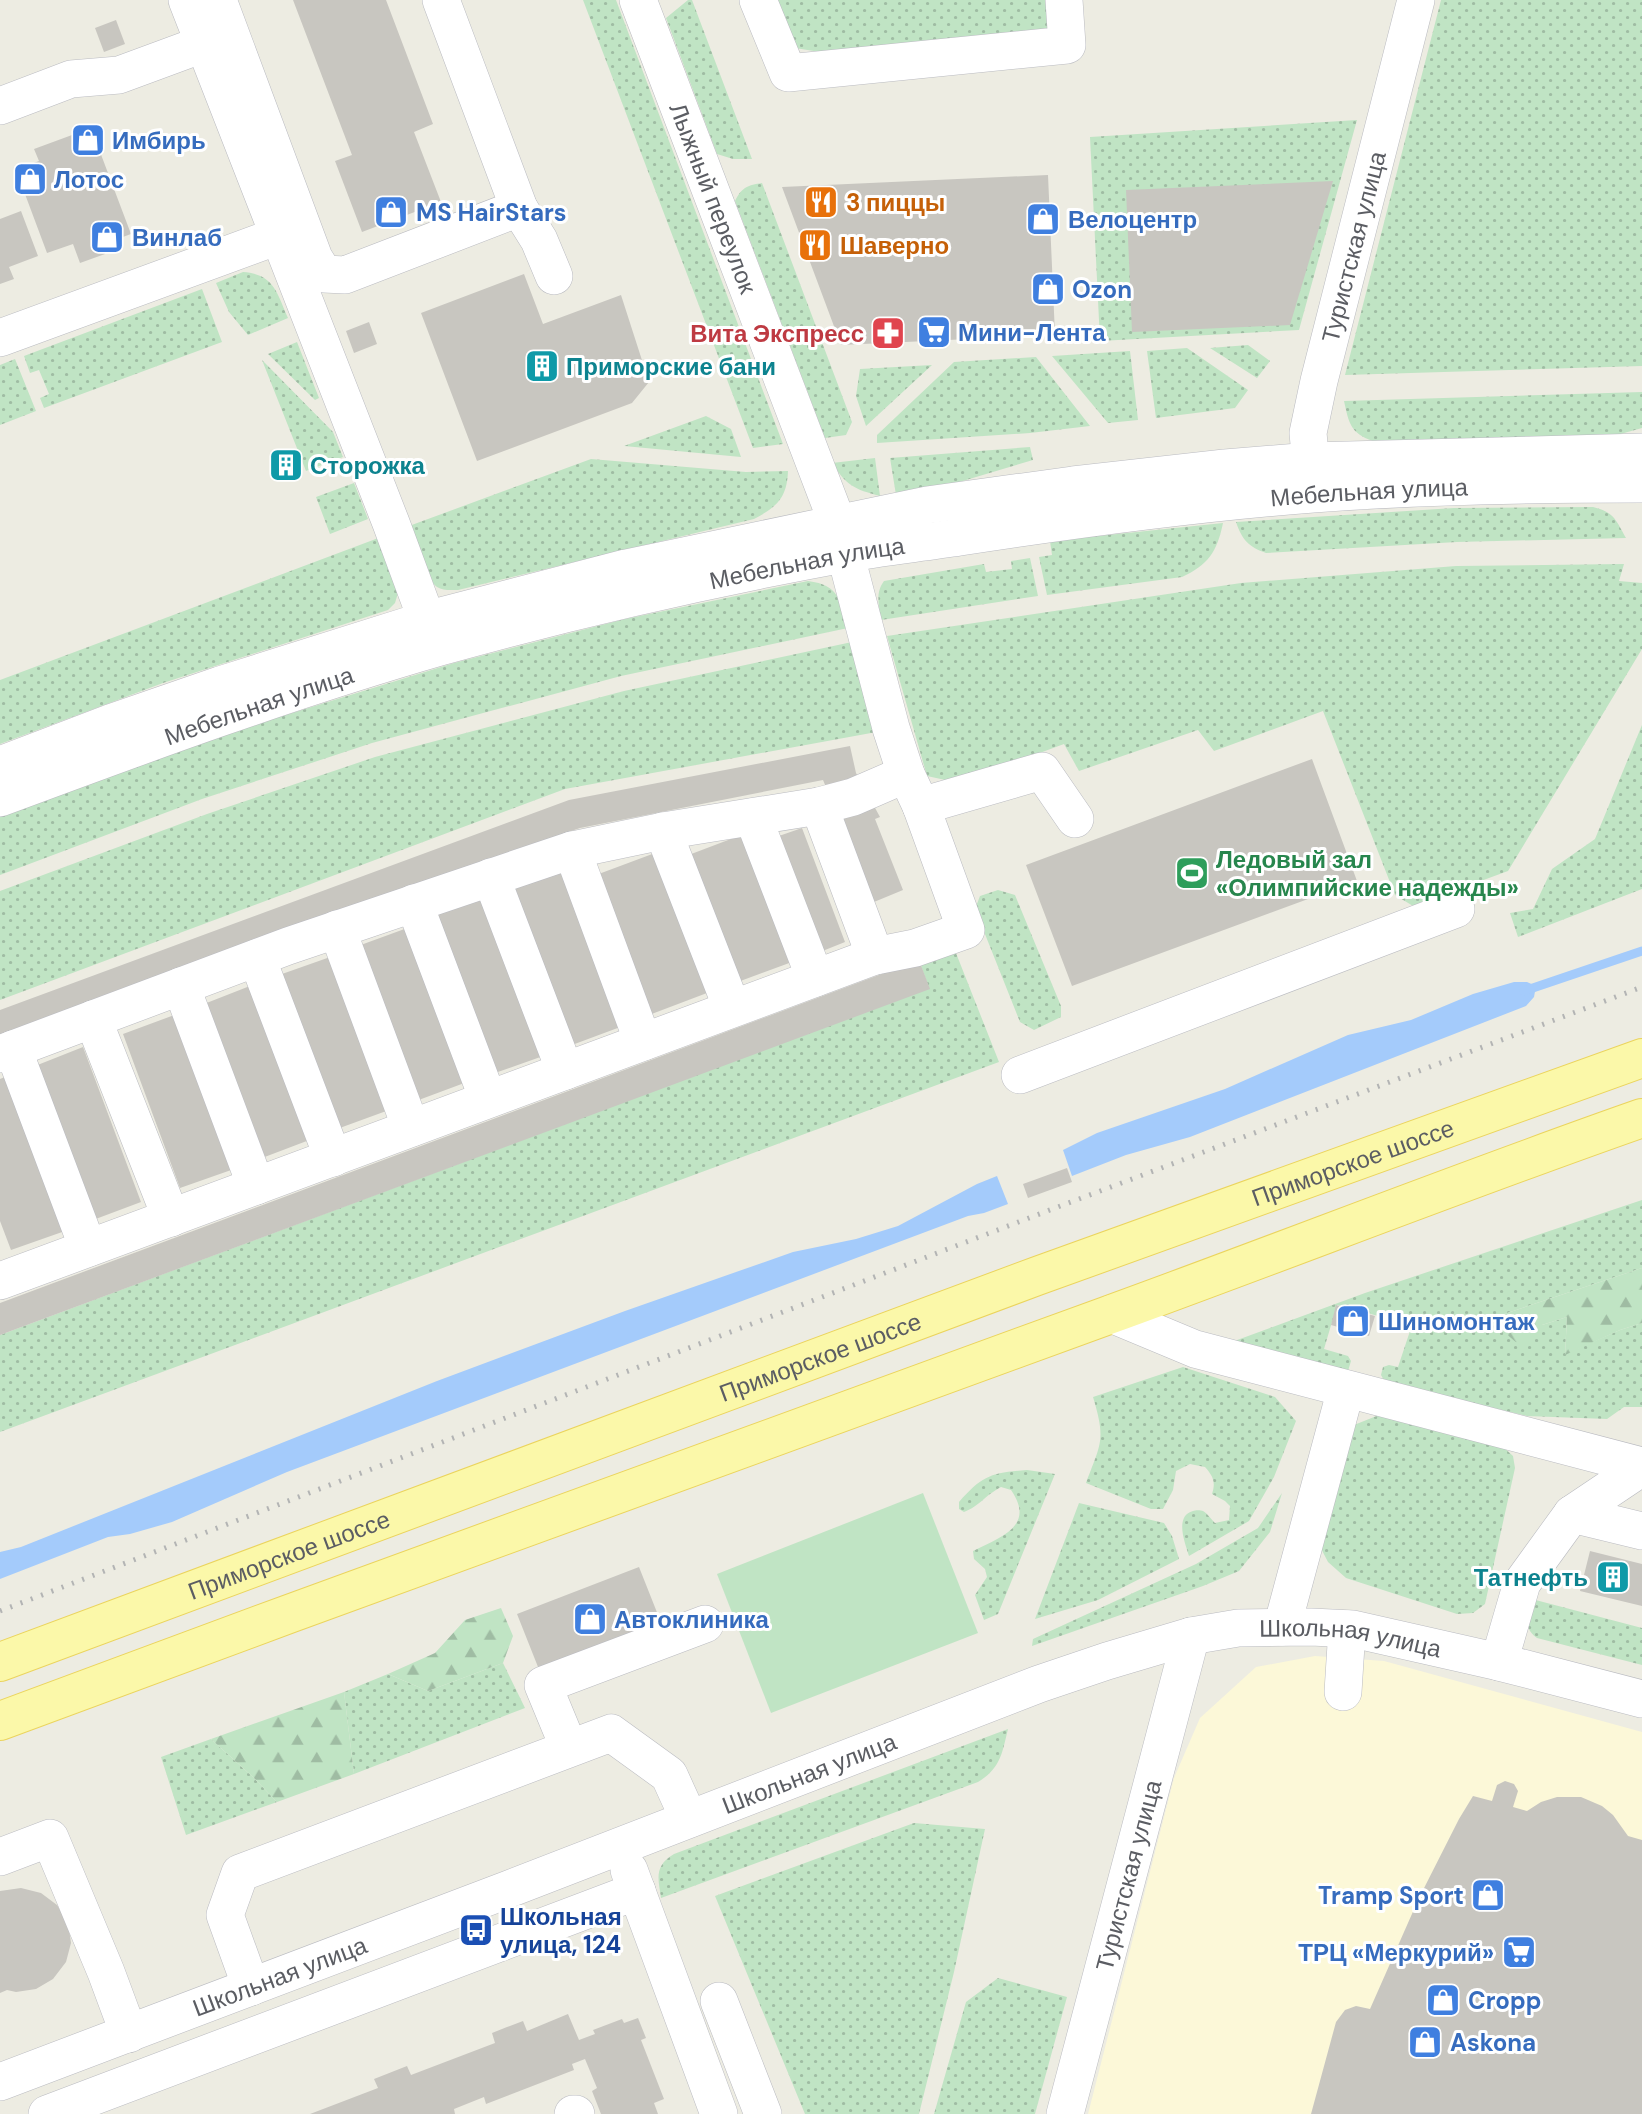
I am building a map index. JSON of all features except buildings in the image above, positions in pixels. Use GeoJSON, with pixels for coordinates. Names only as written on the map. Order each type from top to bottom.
{"type":"FeatureCollection","features":[{"type":"Feature","properties":{"kind":"main road","name":"Приморское шоссе"},"geometry":{"type":"LineString","coordinates":[[0,1662],[1037,1276],[1642,1058]]}},
{"type":"Feature","properties":{"kind":"main road"},"geometry":{"type":"LineString","coordinates":[[0,1721],[350,1590],[1642,1118]]}},
{"type":"Feature","properties":{"kind":"street"},"geometry":{"type":"LineString","coordinates":[[187,0],[391,523],[431,634]]}},
{"type":"Feature","properties":{"kind":"street"},"geometry":{"type":"LineString","coordinates":[[218,0],[314,258],[324,274],[345,275],[519,208]]}},
{"type":"Feature","properties":{"kind":"street"},"geometry":{"type":"LineString","coordinates":[[441,0],[519,208],[540,240],[554,276]]}},
{"type":"Feature","properties":{"kind":"street","name":"Лыжный переулок"},"geometry":{"type":"LineString","coordinates":[[638,0],[842,538],[891,728],[965,930],[915,948],[875,956]]}},
{"type":"Feature","properties":{"kind":"street"},"geometry":{"type":"LineString","coordinates":[[758,0],[788,73],[1067,46],[1064,0]]}},
{"type":"Feature","properties":{"kind":"street","name":"Туристская улица"},"geometry":{"type":"LineString","coordinates":[[1312,478],[1308,433],[1319,381],[1416,0]]}},
{"type":"Feature","properties":{"kind":"street"},"geometry":{"type":"LineString","coordinates":[[0,106],[71,79],[124,87],[203,44]]}},
{"type":"Feature","properties":{"kind":"street"},"geometry":{"type":"LineString","coordinates":[[0,338],[278,236]]}},
{"type":"Feature","properties":{"kind":"street","name":"Мебельная улица"},"geometry":{"type":"LineString","coordinates":[[1312,478],[1642,452]]}},
{"type":"Feature","properties":{"kind":"street","name":"Мебельная улица"},"geometry":{"type":"LineString","coordinates":[[0,798],[216,719],[431,634],[626,568],[842,538],[927,505],[1225,468],[1312,478],[1642,484]]}},
{"type":"Feature","properties":{"kind":"street","name":"Мебельная улица"},"geometry":{"type":"LineString","coordinates":[[0,765],[220,685],[431,634]]}},
{"type":"Feature","properties":{"kind":"street"},"geometry":{"type":"LineString","coordinates":[[88,1248],[6,1052],[337,929],[572,850],[663,831],[819,806],[853,797],[1042,771],[1075,819]]}},
{"type":"Feature","properties":{"kind":"street"},"geometry":{"type":"LineString","coordinates":[[2,1274],[88,1248],[875,956],[819,806]]}},
{"type":"Feature","properties":{"kind":"street"},"geometry":{"type":"LineString","coordinates":[[753,817],[814,978]]}},
{"type":"Feature","properties":{"kind":"street"},"geometry":{"type":"LineString","coordinates":[[663,831],[732,1009]]}},
{"type":"Feature","properties":{"kind":"street"},"geometry":{"type":"LineString","coordinates":[[572,850],[643,1042]]}},
{"type":"Feature","properties":{"kind":"street"},"geometry":{"type":"LineString","coordinates":[[491,877],[565,1071]]}},
{"type":"Feature","properties":{"kind":"street"},"geometry":{"type":"LineString","coordinates":[[414,903],[488,1099]]}},
{"type":"Feature","properties":{"kind":"street"},"geometry":{"type":"LineString","coordinates":[[1020,1075],[1456,909]]}},
{"type":"Feature","properties":{"kind":"street"},"geometry":{"type":"LineString","coordinates":[[337,929],[411,1128]]}},
{"type":"Feature","properties":{"kind":"street"},"geometry":{"type":"LineString","coordinates":[[257,958],[333,1158]]}},
{"type":"Feature","properties":{"kind":"street"},"geometry":{"type":"LineString","coordinates":[[181,986],[256,1186]]}},
{"type":"Feature","properties":{"kind":"street"},"geometry":{"type":"LineString","coordinates":[[93,1019],[170,1218]]}},
{"type":"Feature","properties":{"kind":"street"},"geometry":{"type":"LineString","coordinates":[[1111,1314],[1195,1349],[1642,1467]]}},
{"type":"Feature","properties":{"kind":"street"},"geometry":{"type":"LineString","coordinates":[[1282,1627],[1346,1389]]}},
{"type":"Feature","properties":{"kind":"street"},"geometry":{"type":"LineString","coordinates":[[1499,1662],[1522,1583],[1572,1514],[1642,1467]]}},
{"type":"Feature","properties":{"kind":"street"},"geometry":{"type":"LineString","coordinates":[[1572,1514],[1642,1531]]}},
{"type":"Feature","properties":{"kind":"street"},"geometry":{"type":"LineString","coordinates":[[569,1748],[543,1685],[705,1624]]}},
{"type":"Feature","properties":{"kind":"street","name":"Школьная улица"},"geometry":{"type":"LineString","coordinates":[[0,2082],[1039,1685],[1191,1636],[1238,1628],[1347,1629],[1499,1662],[1642,1699]]}},
{"type":"Feature","properties":{"kind":"street"},"geometry":{"type":"LineString","coordinates":[[1343,1692],[1347,1629]]}},
{"type":"Feature","properties":{"kind":"street","name":"Туристская улица"},"geometry":{"type":"LineString","coordinates":[[1065,2114],[1191,1636]]}},
{"type":"Feature","properties":{"kind":"street"},"geometry":{"type":"LineString","coordinates":[[251,1987],[225,1915],[240,1873],[611,1732],[669,1775],[689,1819]]}},
{"type":"Feature","properties":{"kind":"street"},"geometry":{"type":"LineString","coordinates":[[0,1857],[50,1838],[129,2034]]}},
{"type":"Feature","properties":{"kind":"street"},"geometry":{"type":"LineString","coordinates":[[620,1846],[719,2114]]}},
{"type":"Feature","properties":{"kind":"street"},"geometry":{"type":"LineString","coordinates":[[47,2114],[637,1891]]}},
{"type":"Feature","properties":{"kind":"street"},"geometry":{"type":"LineString","coordinates":[[719,2001],[763,2114]]}},
{"type":"Feature","properties":{"kind":"shaded area"},"geometry":{"type":"Polygon","coordinates":[[[1315,1656],[1384,1661],[1642,1732],[1642,2114],[1088,2114],[1174,1778],[1200,1718],[1256,1667],[1315,1656]]]}},
{"type":"Feature","properties":{"kind":"green space"},"geometry":{"type":"Polygon","coordinates":[[[583,0],[616,0],[783,444],[753,448],[583,0]]]}},
{"type":"Feature","properties":{"kind":"green space"},"geometry":{"type":"Polygon","coordinates":[[[688,0],[692,0],[752,159],[733,159],[717,154],[666,18],[688,0]]]}},
{"type":"Feature","properties":{"kind":"green space"},"geometry":{"type":"Polygon","coordinates":[[[778,0],[1052,0],[1054,33],[820,52],[795,48],[775,7],[778,0]]]}},
{"type":"Feature","properties":{"kind":"green space"},"geometry":{"type":"Polygon","coordinates":[[[1441,0],[1642,0],[1642,366],[1345,375],[1441,0]]]}},
{"type":"Feature","properties":{"kind":"green space"},"geometry":{"type":"Polygon","coordinates":[[[1357,120],[1299,330],[1100,341],[1090,137],[1357,120]]]}},
{"type":"Feature","properties":{"kind":"green space"},"geometry":{"type":"Polygon","coordinates":[[[762,183],[852,422],[846,435],[825,438],[735,201],[746,188],[762,183]]]}},
{"type":"Feature","properties":{"kind":"green space"},"geometry":{"type":"Polygon","coordinates":[[[243,272],[262,277],[273,286],[288,318],[248,335],[229,312],[216,283],[243,272]]]}},
{"type":"Feature","properties":{"kind":"green space"},"geometry":{"type":"Polygon","coordinates":[[[202,289],[222,342],[44,408],[40,398],[49,394],[39,370],[30,373],[24,356],[202,289]]]}},
{"type":"Feature","properties":{"kind":"green space"},"geometry":{"type":"Polygon","coordinates":[[[297,342],[319,398],[315,400],[268,354],[297,342]]]}},
{"type":"Feature","properties":{"kind":"green space"},"geometry":{"type":"Polygon","coordinates":[[[1248,345],[1270,361],[1257,378],[1210,348],[1248,345]]]}},
{"type":"Feature","properties":{"kind":"green space"},"geometry":{"type":"Polygon","coordinates":[[[1187,348],[1248,390],[1235,408],[1156,418],[1147,351],[1187,348]]]}},
{"type":"Feature","properties":{"kind":"green space"},"geometry":{"type":"Polygon","coordinates":[[[1130,351],[1138,420],[1108,423],[1052,356],[1130,351]]]}},
{"type":"Feature","properties":{"kind":"green space"},"geometry":{"type":"Polygon","coordinates":[[[1036,357],[1090,426],[1030,433],[877,443],[877,435],[954,362],[1036,357]]]}},
{"type":"Feature","properties":{"kind":"green space"},"geometry":{"type":"Polygon","coordinates":[[[15,359],[36,411],[0,425],[0,365],[15,359]]]}},
{"type":"Feature","properties":{"kind":"green space"},"geometry":{"type":"Polygon","coordinates":[[[262,360],[333,432],[343,457],[306,471],[262,360]]]}},
{"type":"Feature","properties":{"kind":"green space"},"geometry":{"type":"Polygon","coordinates":[[[932,365],[866,426],[856,396],[860,369],[932,365]]]}},
{"type":"Feature","properties":{"kind":"green space"},"geometry":{"type":"Polygon","coordinates":[[[1642,392],[1642,428],[1617,435],[1373,441],[1355,431],[1344,401],[1642,392]]]}},
{"type":"Feature","properties":{"kind":"green space"},"geometry":{"type":"Polygon","coordinates":[[[706,416],[731,429],[741,457],[624,446],[706,416]]]}},
{"type":"Feature","properties":{"kind":"green space"},"geometry":{"type":"Polygon","coordinates":[[[1030,447],[1033,460],[956,483],[896,495],[890,458],[1030,447]]]}},
{"type":"Feature","properties":{"kind":"green space"},"geometry":{"type":"Polygon","coordinates":[[[875,458],[880,496],[852,486],[832,463],[875,458]]]}},
{"type":"Feature","properties":{"kind":"green space"},"geometry":{"type":"Polygon","coordinates":[[[591,459],[746,472],[788,471],[786,488],[779,501],[754,519],[458,590],[437,587],[424,568],[409,526],[591,459]]]}},
{"type":"Feature","properties":{"kind":"green space"},"geometry":{"type":"Polygon","coordinates":[[[354,483],[368,519],[330,534],[316,497],[354,483]]]}},
{"type":"Feature","properties":{"kind":"green space"},"geometry":{"type":"Polygon","coordinates":[[[1593,507],[1606,511],[1614,518],[1626,538],[1457,542],[1266,553],[1247,542],[1236,522],[1454,508],[1593,507]]]}},
{"type":"Feature","properties":{"kind":"green space"},"geometry":{"type":"Polygon","coordinates":[[[1223,523],[1218,542],[1210,556],[1199,568],[1182,577],[1047,595],[1039,557],[1052,555],[1050,541],[1223,523]]]}},
{"type":"Feature","properties":{"kind":"green space"},"geometry":{"type":"Polygon","coordinates":[[[381,537],[398,593],[395,603],[388,610],[163,683],[0,744],[0,680],[381,537]]]}},
{"type":"Feature","properties":{"kind":"green space"},"geometry":{"type":"Polygon","coordinates":[[[1030,558],[1038,596],[881,620],[879,595],[884,581],[984,564],[986,572],[1012,569],[1011,561],[1030,558]]]}},
{"type":"Feature","properties":{"kind":"green space"},"geometry":{"type":"Polygon","coordinates":[[[1624,564],[1619,581],[1642,583],[1642,649],[1508,871],[1413,906],[1395,895],[1323,711],[1214,751],[1198,730],[1079,771],[1064,744],[959,783],[927,776],[887,636],[1241,583],[1456,566],[1624,564]]]}},
{"type":"Feature","properties":{"kind":"green space"},"geometry":{"type":"Polygon","coordinates":[[[808,581],[827,586],[833,591],[840,602],[848,628],[621,676],[372,743],[202,799],[0,875],[0,816],[182,747],[454,663],[625,619],[808,581]]]}},
{"type":"Feature","properties":{"kind":"green space"},"geometry":{"type":"Polygon","coordinates":[[[852,642],[882,731],[565,789],[0,1000],[0,891],[207,814],[375,757],[624,691],[852,642]]]}},
{"type":"Feature","properties":{"kind":"green space"},"geometry":{"type":"Polygon","coordinates":[[[1642,725],[1642,889],[1518,937],[1510,913],[1533,909],[1552,869],[1595,839],[1642,725]]]}},
{"type":"Feature","properties":{"kind":"green space"},"geometry":{"type":"Polygon","coordinates":[[[998,890],[1015,895],[1061,1006],[1061,1017],[1034,1030],[1020,1022],[975,909],[980,896],[998,890]]]}},
{"type":"Feature","properties":{"kind":"green space"},"geometry":{"type":"Polygon","coordinates":[[[954,948],[999,1062],[0,1432],[0,1335],[929,988],[919,960],[954,948]]]}},
{"type":"Feature","properties":{"kind":"green space"},"geometry":{"type":"Polygon","coordinates":[[[1642,1200],[1642,1268],[1489,1319],[1542,1325],[1567,1317],[1565,1354],[1642,1323],[1642,1407],[1624,1407],[1607,1419],[1527,1416],[1385,1382],[1381,1375],[1383,1367],[1398,1367],[1412,1325],[1337,1305],[1324,1349],[1348,1356],[1351,1361],[1348,1371],[1229,1343],[1365,1293],[1642,1200]]]}},
{"type":"Feature","properties":{"kind":"green space"},"geometry":{"type":"Polygon","coordinates":[[[1642,1268],[1642,1323],[1565,1355],[1567,1317],[1542,1325],[1525,1350],[1489,1319],[1642,1268]]]}},
{"type":"Feature","properties":{"kind":"green space"},"geometry":{"type":"Polygon","coordinates":[[[1183,1367],[1275,1397],[1296,1421],[1274,1477],[1249,1521],[1189,1556],[1182,1530],[1187,1514],[1201,1510],[1215,1523],[1229,1520],[1230,1506],[1212,1494],[1213,1479],[1205,1467],[1190,1464],[1176,1471],[1173,1490],[1163,1509],[1151,1509],[1086,1483],[1100,1441],[1100,1423],[1093,1397],[1183,1367]]]}},
{"type":"Feature","properties":{"kind":"green space"},"geometry":{"type":"Polygon","coordinates":[[[1384,1413],[1501,1445],[1513,1456],[1515,1468],[1485,1604],[1473,1613],[1457,1614],[1346,1578],[1328,1562],[1314,1535],[1349,1427],[1384,1413]]]}},
{"type":"Feature","properties":{"kind":"green space"},"geometry":{"type":"Polygon","coordinates":[[[1027,1470],[1055,1474],[998,1614],[984,1620],[975,1595],[987,1577],[985,1569],[974,1559],[973,1551],[1012,1529],[1020,1513],[1018,1502],[1011,1490],[1001,1487],[964,1512],[959,1509],[959,1502],[988,1477],[1027,1470]]]}},
{"type":"Feature","properties":{"kind":"green space"},"geometry":{"type":"Polygon","coordinates":[[[923,1493],[978,1633],[771,1713],[717,1574],[923,1493]]]}},
{"type":"Feature","properties":{"kind":"green space"},"geometry":{"type":"Polygon","coordinates":[[[1282,1493],[1270,1532],[1239,1571],[1032,1646],[1033,1639],[1196,1564],[1258,1528],[1282,1493]]]}},
{"type":"Feature","properties":{"kind":"green space"},"geometry":{"type":"Polygon","coordinates":[[[1079,1503],[1164,1523],[1172,1536],[1179,1559],[1098,1600],[1035,1619],[1079,1503]]]}},
{"type":"Feature","properties":{"kind":"green space"},"geometry":{"type":"Polygon","coordinates":[[[1528,1598],[1642,1628],[1642,1665],[1537,1638],[1527,1625],[1528,1598]]]}},
{"type":"Feature","properties":{"kind":"green space"},"geometry":{"type":"Polygon","coordinates":[[[501,1608],[513,1636],[503,1663],[428,1691],[388,1674],[435,1653],[465,1620],[501,1608]]]}},
{"type":"Feature","properties":{"kind":"green space"},"geometry":{"type":"Polygon","coordinates":[[[503,1663],[525,1708],[354,1774],[344,1692],[388,1674],[428,1691],[503,1663]]]}},
{"type":"Feature","properties":{"kind":"green space"},"geometry":{"type":"Polygon","coordinates":[[[344,1692],[354,1774],[277,1802],[211,1739],[344,1692]]]}},
{"type":"Feature","properties":{"kind":"green space"},"geometry":{"type":"Polygon","coordinates":[[[1008,1729],[996,1765],[978,1782],[661,1898],[660,1868],[674,1854],[1008,1729]]]}},
{"type":"Feature","properties":{"kind":"green space"},"geometry":{"type":"Polygon","coordinates":[[[211,1739],[277,1802],[186,1835],[161,1757],[211,1739]]]}},
{"type":"Feature","properties":{"kind":"green space"},"geometry":{"type":"Polygon","coordinates":[[[914,1823],[985,1829],[919,2114],[805,2114],[715,1896],[914,1823]]]}},
{"type":"Feature","properties":{"kind":"green space"},"geometry":{"type":"Polygon","coordinates":[[[998,1978],[1067,1997],[1035,2114],[934,2114],[966,2002],[998,1978]]]}},
{"type":"Feature","properties":{"kind":"water"},"geometry":{"type":"Polygon","coordinates":[[[1514,982],[1527,982],[1536,986],[1534,997],[1526,1006],[1190,1137],[1126,1155],[1072,1176],[1063,1150],[1097,1133],[1225,1089],[1348,1035],[1411,1020],[1473,994],[1514,982]]]}},
{"type":"Feature","properties":{"kind":"water"},"geometry":{"type":"Polygon","coordinates":[[[997,1176],[1008,1204],[968,1216],[287,1472],[172,1522],[108,1537],[0,1579],[0,1552],[21,1547],[437,1381],[625,1311],[793,1252],[856,1239],[898,1226],[997,1176]]]}},
{"type":"Feature","properties":{"kind":"waterway"},"geometry":{"type":"LineString","coordinates":[[1524,991],[1642,951]]}},
{"type":"Feature","properties":{"kind":"railway"},"geometry":{"type":"LineString","coordinates":[[0,1611],[1642,987]]}},
{"type":"Feature","properties":{"kind":"place","name":"Имбирь"},"geometry":{"type":"Point","coordinates":[88,140]}},
{"type":"Feature","properties":{"kind":"place","name":"Лотос"},"geometry":{"type":"Point","coordinates":[30,179]}},
{"type":"Feature","properties":{"kind":"place","name":"3 пиццы"},"geometry":{"type":"Point","coordinates":[821,202]}},
{"type":"Feature","properties":{"kind":"place","name":"MS HairStars"},"geometry":{"type":"Point","coordinates":[391,212]}},
{"type":"Feature","properties":{"kind":"place","name":"Велоцентр"},"geometry":{"type":"Point","coordinates":[1043,219]}},
{"type":"Feature","properties":{"kind":"place","name":"Винлаб"},"geometry":{"type":"Point","coordinates":[107,237]}},
{"type":"Feature","properties":{"kind":"place","name":"Шаверно"},"geometry":{"type":"Point","coordinates":[815,245]}},
{"type":"Feature","properties":{"kind":"place","name":"Ozon"},"geometry":{"type":"Point","coordinates":[1048,289]}},
{"type":"Feature","properties":{"kind":"place","name":"Мини-Лента"},"geometry":{"type":"Point","coordinates":[934,332]}},
{"type":"Feature","properties":{"kind":"place","name":"Вита Экспресс"},"geometry":{"type":"Point","coordinates":[888,333]}},
{"type":"Feature","properties":{"kind":"place","name":"Приморские бани"},"geometry":{"type":"Point","coordinates":[542,366]}},
{"type":"Feature","properties":{"kind":"place","name":"Сторожка"},"geometry":{"type":"Point","coordinates":[286,465]}},
{"type":"Feature","properties":{"kind":"place","name":"Ледовый зал «Олимпийские надежды»"},"geometry":{"type":"Point","coordinates":[1192,873]}},
{"type":"Feature","properties":{"kind":"place","name":"Шиномонтаж"},"geometry":{"type":"Point","coordinates":[1353,1321]}},
{"type":"Feature","properties":{"kind":"place","name":"Татнефть"},"geometry":{"type":"Point","coordinates":[1613,1577]}},
{"type":"Feature","properties":{"kind":"place","name":"Автоклиника"},"geometry":{"type":"Point","coordinates":[590,1619]}},
{"type":"Feature","properties":{"kind":"place","name":"Tramp Sport"},"geometry":{"type":"Point","coordinates":[1488,1895]}},
{"type":"Feature","properties":{"kind":"place","name":"Школьная улица, 124"},"geometry":{"type":"Point","coordinates":[476,1930]}},
{"type":"Feature","properties":{"kind":"place","name":"ТРЦ «Меркурий»"},"geometry":{"type":"Point","coordinates":[1519,1952]}},
{"type":"Feature","properties":{"kind":"place","name":"Cropp"},"geometry":{"type":"Point","coordinates":[1443,2000]}},
{"type":"Feature","properties":{"kind":"place","name":"Askona"},"geometry":{"type":"Point","coordinates":[1425,2042]}}]}
